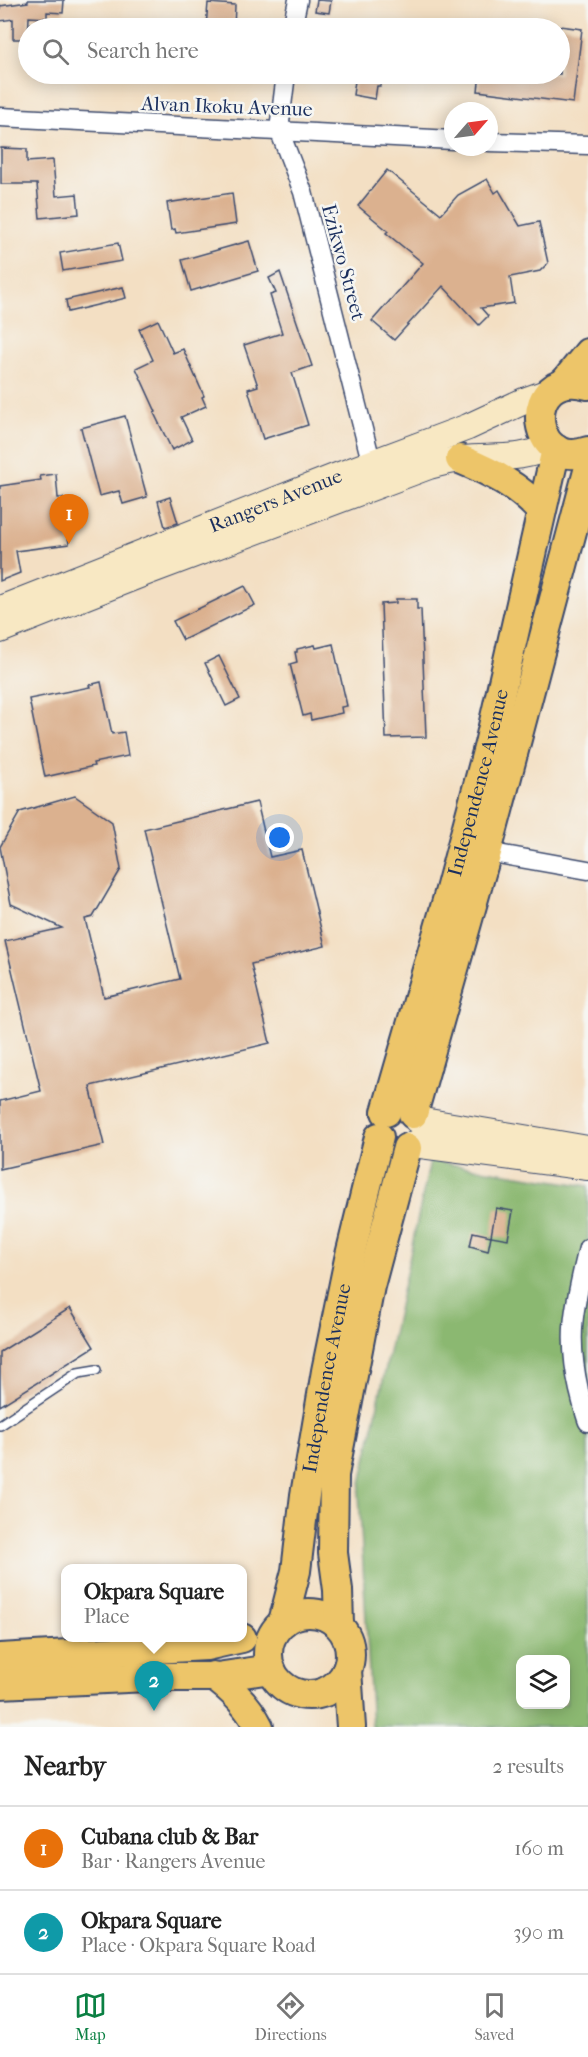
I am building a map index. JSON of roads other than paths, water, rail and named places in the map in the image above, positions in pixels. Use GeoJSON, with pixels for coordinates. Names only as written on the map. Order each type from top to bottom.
{"type":"FeatureCollection","features":[{"type":"Feature","properties":{"kind":"main road"},"geometry":{"type":"LineString","coordinates":[[588,353],[567,387],[542,402],[538,413],[543,436],[553,447],[575,454],[588,451]]}},
{"type":"Feature","properties":{"kind":"main road","name":"Rangers Avenue"},"geometry":{"type":"LineString","coordinates":[[0,609],[468,427],[524,401],[567,387]]}},
{"type":"Feature","properties":{"kind":"main road","name":"Rangers Avenue"},"geometry":{"type":"LineString","coordinates":[[0,630],[429,466],[460,459],[524,456],[553,447]]}},
{"type":"Feature","properties":{"kind":"main road","name":"Independence Avenue"},"geometry":{"type":"LineString","coordinates":[[339,1625],[338,1590],[333,1553],[334,1475],[447,901],[489,744],[553,447]]}},
{"type":"Feature","properties":{"kind":"main road"},"geometry":{"type":"LineString","coordinates":[[460,459],[504,479],[530,498],[541,511]]}},
{"type":"Feature","properties":{"kind":"main road","name":"Independence Avenue"},"geometry":{"type":"LineString","coordinates":[[279,1625],[296,1571],[305,1495],[326,1371],[351,1248],[403,1129],[487,852],[588,471]]}},
{"type":"Feature","properties":{"kind":"main road"},"geometry":{"type":"LineString","coordinates":[[403,1129],[588,1149]]}},
{"type":"Feature","properties":{"kind":"main road"},"geometry":{"type":"LineString","coordinates":[[403,1129],[588,1167]]}},
{"type":"Feature","properties":{"kind":"main road"},"geometry":{"type":"LineString","coordinates":[[247,1635],[279,1625],[293,1615],[311,1612],[329,1617],[339,1625],[349,1641],[350,1661],[347,1670],[333,1688],[323,1693],[300,1694],[290,1690],[280,1683],[272,1671]]}},
{"type":"Feature","properties":{"kind":"main road"},"geometry":{"type":"LineString","coordinates":[[266,1727],[272,1671],[268,1648],[279,1625]]}},
{"type":"Feature","properties":{"kind":"main road"},"geometry":{"type":"LineString","coordinates":[[0,1658],[206,1646],[222,1642]]}},
{"type":"Feature","properties":{"kind":"main road"},"geometry":{"type":"LineString","coordinates":[[347,1670],[351,1727]]}},
{"type":"Feature","properties":{"kind":"main road"},"geometry":{"type":"LineString","coordinates":[[0,1684],[213,1676],[272,1671]]}},
{"type":"Feature","properties":{"kind":"main road"},"geometry":{"type":"LineString","coordinates":[[213,1676],[236,1694],[259,1727]]}},
{"type":"Feature","properties":{"kind":"street"},"geometry":{"type":"LineString","coordinates":[[294,18],[298,0]]}},
{"type":"Feature","properties":{"kind":"street","name":"Ezikwo Street"},"geometry":{"type":"LineString","coordinates":[[285,84],[279,130],[303,192],[373,463]]}},
{"type":"Feature","properties":{"kind":"street","name":"Alvan Ikoku Avenue"},"geometry":{"type":"LineString","coordinates":[[0,117],[444,139]]}},
{"type":"Feature","properties":{"kind":"street"},"geometry":{"type":"LineString","coordinates":[[498,142],[588,145]]}},
{"type":"Feature","properties":{"kind":"street"},"geometry":{"type":"LineString","coordinates":[[487,852],[588,870]]}},
{"type":"Feature","properties":{"kind":"street"},"geometry":{"type":"LineString","coordinates":[[588,1248],[574,1306],[571,1342],[577,1379],[588,1422]]}},
{"type":"Feature","properties":{"kind":"lane"},"geometry":{"type":"LineString","coordinates":[[0,1425],[78,1373],[96,1370]]}},
{"type":"Feature","properties":{"kind":"place","name":"Cubana club & Bar"},"geometry":{"type":"Point","coordinates":[69,544]}},
{"type":"Feature","properties":{"kind":"place","name":"Okpara Square"},"geometry":{"type":"Point","coordinates":[154,1711]}}]}
